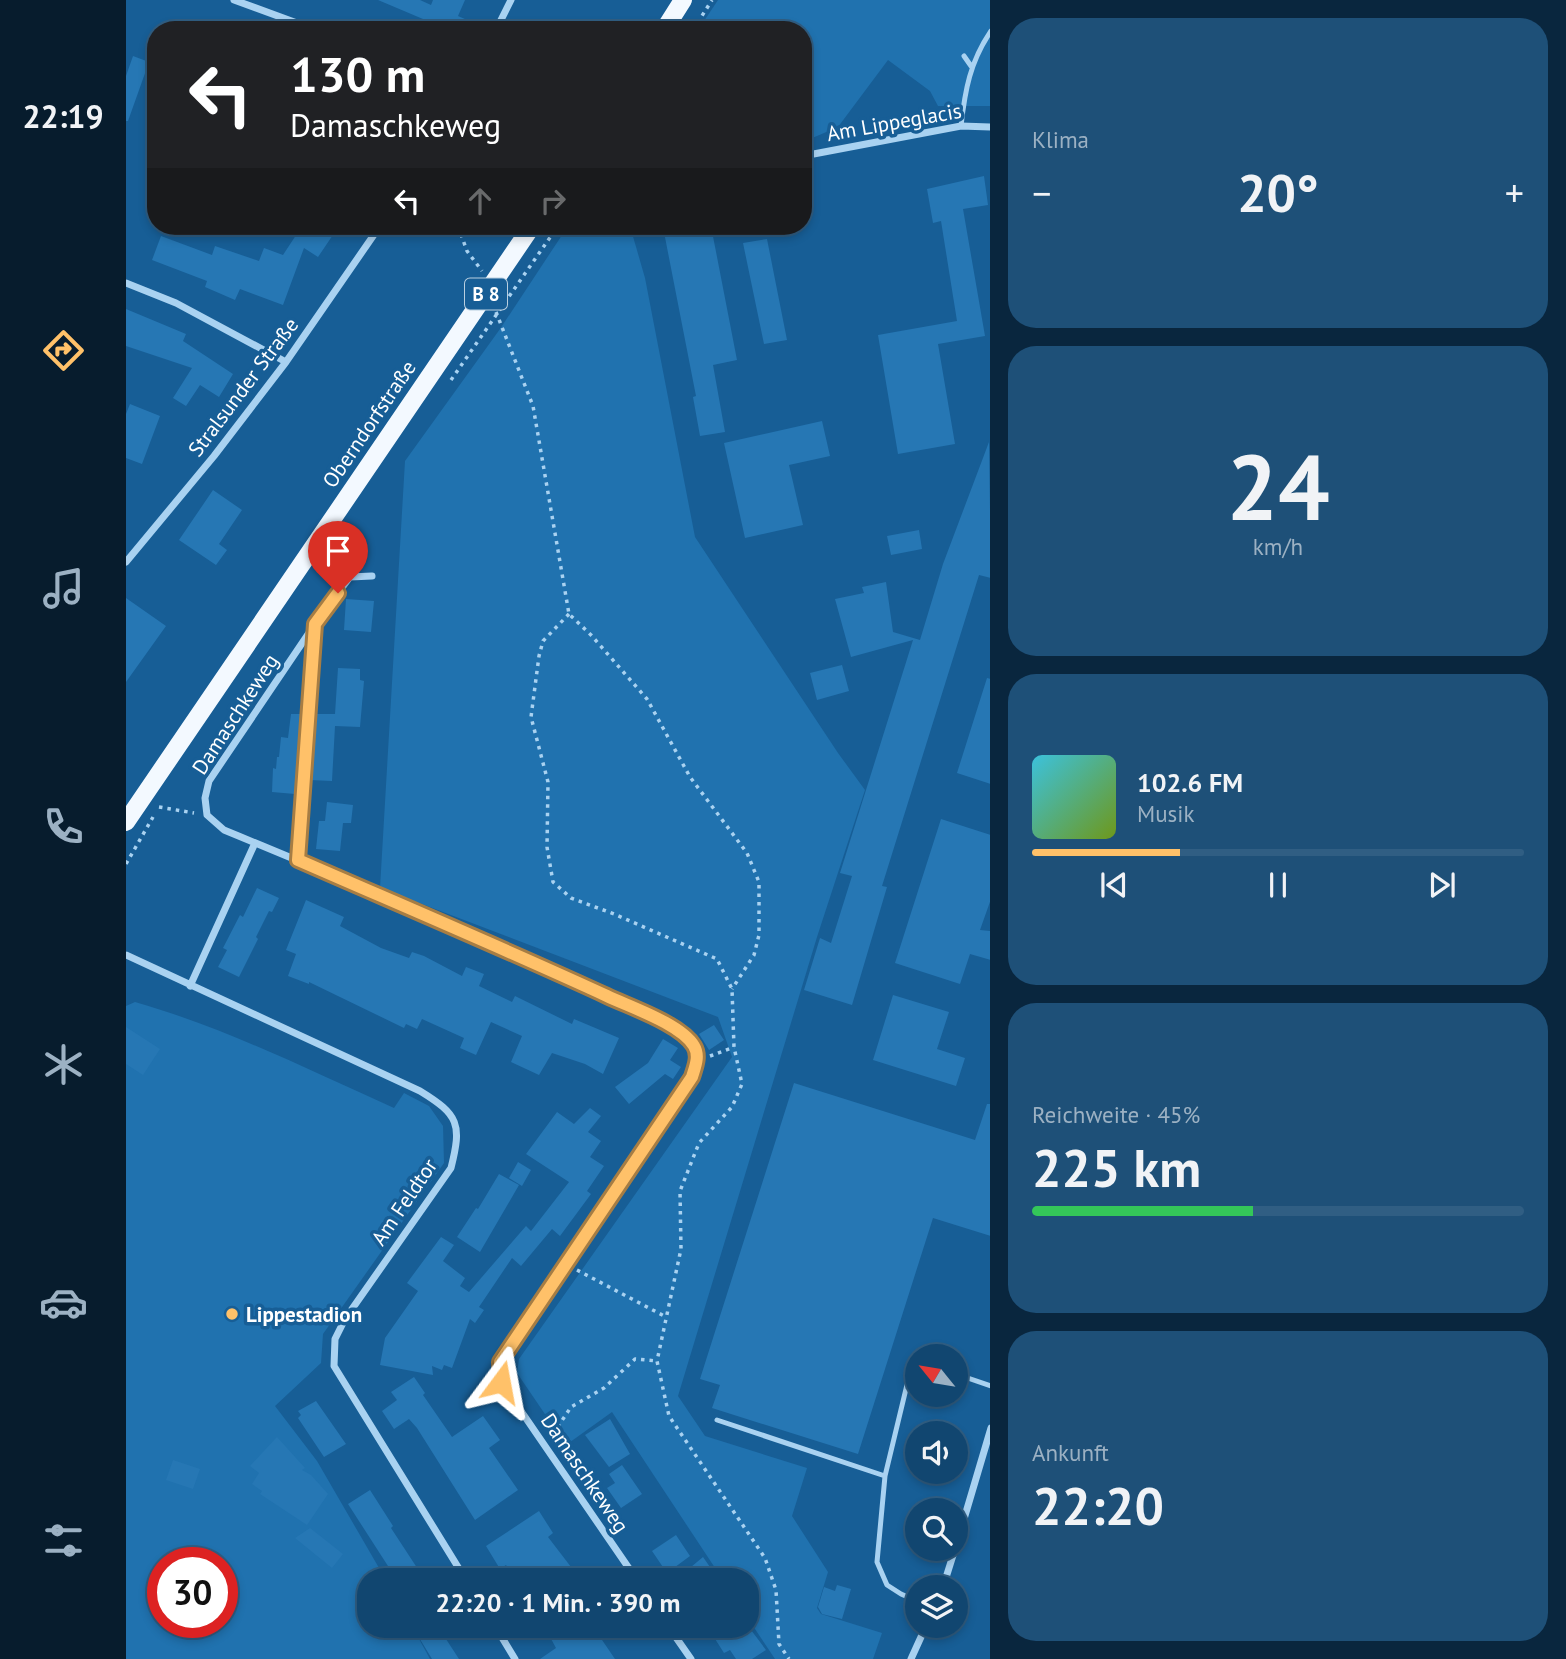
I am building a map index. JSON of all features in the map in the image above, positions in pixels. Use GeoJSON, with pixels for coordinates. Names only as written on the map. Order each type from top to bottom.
{"type":"FeatureCollection","features":[{"type":"Feature","properties":{"kind":"main road"},"geometry":{"type":"LineString","coordinates":[[670,21],[683,0]]}},
{"type":"Feature","properties":{"kind":"main road","name":"Oberndorfstraße"},"geometry":{"type":"LineString","coordinates":[[126,821],[527,235]]}},
{"type":"Feature","properties":{"kind":"street"},"geometry":{"type":"LineString","coordinates":[[234,0],[291,21]]}},
{"type":"Feature","properties":{"kind":"street"},"geometry":{"type":"LineString","coordinates":[[500,21],[511,0]]}},
{"type":"Feature","properties":{"kind":"street","name":"Am Lippeglacis"},"geometry":{"type":"LineString","coordinates":[[812,154],[961,126],[990,127]]}},
{"type":"Feature","properties":{"kind":"street","name":"Stralsunder Straße"},"geometry":{"type":"LineString","coordinates":[[127,559],[214,456],[286,362],[374,235]]}},
{"type":"Feature","properties":{"kind":"street"},"geometry":{"type":"LineString","coordinates":[[126,283],[176,303],[286,362]]}},
{"type":"Feature","properties":{"kind":"street","name":"Damaschkeweg"},"geometry":{"type":"LineString","coordinates":[[207,815],[205,798],[209,781],[315,624],[350,577],[372,576]]}},
{"type":"Feature","properties":{"kind":"street","name":"Damaschkeweg"},"geometry":{"type":"LineString","coordinates":[[298,860],[315,624]]}},
{"type":"Feature","properties":{"kind":"street"},"geometry":{"type":"LineString","coordinates":[[207,815],[224,830],[572,980],[664,1023],[681,1033],[694,1046],[698,1060]]}},
{"type":"Feature","properties":{"kind":"street"},"geometry":{"type":"LineString","coordinates":[[190,986],[255,843]]}},
{"type":"Feature","properties":{"kind":"street","name":"Am Feldtor"},"geometry":{"type":"LineString","coordinates":[[126,956],[420,1091],[446,1107],[455,1122],[457,1142],[451,1168],[345,1319],[335,1339],[334,1366],[459,1568]]}},
{"type":"Feature","properties":{"kind":"street","name":"Damaschkeweg"},"geometry":{"type":"LineString","coordinates":[[629,1568],[501,1382],[500,1362],[692,1077],[698,1060]]}},
{"type":"Feature","properties":{"kind":"street"},"geometry":{"type":"LineString","coordinates":[[968,1503],[990,1428]]}},
{"type":"Feature","properties":{"kind":"street"},"geometry":{"type":"LineString","coordinates":[[502,1638],[515,1659]]}},
{"type":"Feature","properties":{"kind":"street"},"geometry":{"type":"LineString","coordinates":[[676,1638],[691,1659]]}},
{"type":"Feature","properties":{"kind":"street"},"geometry":{"type":"LineString","coordinates":[[911,1659],[921,1638]]}},
{"type":"Feature","properties":{"kind":"lane"},"geometry":{"type":"LineString","coordinates":[[961,126],[971,66],[990,31]]}},
{"type":"Feature","properties":{"kind":"lane"},"geometry":{"type":"LineString","coordinates":[[964,57],[971,66]]}},
{"type":"Feature","properties":{"kind":"lane"},"geometry":{"type":"LineString","coordinates":[[968,1378],[990,1386]]}},
{"type":"Feature","properties":{"kind":"lane"},"geometry":{"type":"LineString","coordinates":[[905,1393],[885,1476],[877,1562],[887,1584],[905,1596]]}},
{"type":"Feature","properties":{"kind":"lane"},"geometry":{"type":"LineString","coordinates":[[717,1420],[885,1476]]}},
{"type":"Feature","properties":{"kind":"path"},"geometry":{"type":"LineString","coordinates":[[699,21],[712,0]]}},
{"type":"Feature","properties":{"kind":"path"},"geometry":{"type":"LineString","coordinates":[[461,235],[467,250],[482,271],[533,406],[569,614],[592,635],[646,699],[690,777],[747,853],[759,882],[757,945],[754,955],[732,989]]}},
{"type":"Feature","properties":{"kind":"path"},"geometry":{"type":"LineString","coordinates":[[159,807],[207,815]]}},
{"type":"Feature","properties":{"kind":"path"},"geometry":{"type":"LineString","coordinates":[[698,1060],[734,1047]]}},
{"type":"Feature","properties":{"kind":"path"},"geometry":{"type":"LineString","coordinates":[[582,1272],[666,1318]]}},
{"type":"Feature","properties":{"kind":"path"},"geometry":{"type":"LineString","coordinates":[[544,1446],[571,1407],[604,1388],[635,1359],[657,1361]]}},
{"type":"Feature","properties":{"kind":"shaded area"},"geometry":{"type":"Polygon","coordinates":[[[718,0],[990,0],[990,106],[938,106],[930,91],[888,60],[838,127],[812,138],[812,21],[704,21],[718,0]]]}},
{"type":"Feature","properties":{"kind":"shaded area"},"geometry":{"type":"Polygon","coordinates":[[[562,235],[633,235],[645,278],[695,537],[865,790],[817,937],[678,1396],[705,1436],[807,1468],[792,1516],[828,1572],[817,1608],[821,1614],[882,1633],[873,1659],[775,1659],[759,1635],[759,1568],[715,1568],[612,1412],[566,1445],[517,1373],[519,1359],[732,1057],[718,1017],[380,888],[405,461],[500,329],[562,235]]]}},
{"type":"Feature","properties":{"kind":"shaded area","name":"Lippestadion"},"geometry":{"type":"Polygon","coordinates":[[[135,1002],[202,1024],[267,1050],[394,1108],[404,1093],[429,1106],[443,1126],[444,1163],[323,1334],[321,1363],[275,1406],[317,1461],[379,1568],[357,1568],[357,1638],[419,1638],[430,1659],[126,1659],[126,1006],[135,1002]]]}},
{"type":"Feature","properties":{"kind":"building"},"geometry":{"type":"Polygon","coordinates":[[[378,0],[420,0],[431,5],[433,0],[465,0],[458,16],[469,21],[428,21],[378,0]]]}},
{"type":"Feature","properties":{"kind":"building"},"geometry":{"type":"Polygon","coordinates":[[[133,56],[147,61],[128,121],[126,121],[126,76],[133,56]]]}},
{"type":"Feature","properties":{"kind":"building"},"geometry":{"type":"Polygon","coordinates":[[[984,176],[988,205],[963,209],[985,336],[938,344],[955,444],[898,454],[878,335],[957,321],[941,221],[933,223],[927,189],[984,176]]]}},
{"type":"Feature","properties":{"kind":"building"},"geometry":{"type":"Polygon","coordinates":[[[296,235],[333,235],[318,257],[304,248],[283,305],[240,289],[235,300],[205,287],[207,281],[152,260],[161,236],[212,255],[215,246],[259,261],[264,248],[283,255],[296,235]]]}},
{"type":"Feature","properties":{"kind":"building"},"geometry":{"type":"Polygon","coordinates":[[[665,235],[713,235],[737,360],[713,365],[725,432],[700,436],[693,397],[696,396],[665,235]]]}},
{"type":"Feature","properties":{"kind":"building"},"geometry":{"type":"Polygon","coordinates":[[[767,239],[787,340],[764,344],[743,243],[767,239]]]}},
{"type":"Feature","properties":{"kind":"building"},"geometry":{"type":"Polygon","coordinates":[[[126,309],[186,334],[183,341],[233,374],[219,397],[200,385],[186,406],[173,398],[192,368],[126,346],[126,309]]]}},
{"type":"Feature","properties":{"kind":"building"},"geometry":{"type":"Polygon","coordinates":[[[130,404],[160,416],[142,464],[126,458],[126,414],[130,404]]]}},
{"type":"Feature","properties":{"kind":"building"},"geometry":{"type":"Polygon","coordinates":[[[822,421],[830,456],[789,465],[803,525],[745,538],[724,443],[822,421]]]}},
{"type":"Feature","properties":{"kind":"building"},"geometry":{"type":"Polygon","coordinates":[[[989,442],[990,578],[979,575],[882,886],[887,887],[852,1005],[804,990],[820,938],[831,943],[852,876],[840,873],[913,640],[851,657],[835,599],[864,593],[862,587],[886,582],[893,632],[920,640],[943,564],[989,442]]]}},
{"type":"Feature","properties":{"kind":"building"},"geometry":{"type":"Polygon","coordinates":[[[213,490],[242,510],[219,544],[227,550],[216,565],[179,540],[213,490]]]}},
{"type":"Feature","properties":{"kind":"building"},"geometry":{"type":"Polygon","coordinates":[[[919,530],[922,549],[891,555],[887,536],[919,530]]]}},
{"type":"Feature","properties":{"kind":"building"},"geometry":{"type":"Polygon","coordinates":[[[126,598],[166,626],[126,682],[126,598]]]}},
{"type":"Feature","properties":{"kind":"building"},"geometry":{"type":"Polygon","coordinates":[[[346,599],[374,601],[371,632],[344,630],[346,599]]]}},
{"type":"Feature","properties":{"kind":"building"},"geometry":{"type":"Polygon","coordinates":[[[842,665],[849,691],[817,700],[810,673],[842,665]]]}},
{"type":"Feature","properties":{"kind":"building"},"geometry":{"type":"Polygon","coordinates":[[[338,668],[360,669],[360,680],[364,681],[360,727],[335,726],[332,781],[310,780],[315,714],[335,714],[338,668]]]}},
{"type":"Feature","properties":{"kind":"building"},"geometry":{"type":"Polygon","coordinates":[[[987,678],[990,679],[990,784],[957,773],[987,678]]]}},
{"type":"Feature","properties":{"kind":"building"},"geometry":{"type":"Polygon","coordinates":[[[291,714],[302,714],[295,794],[272,792],[273,768],[276,769],[281,737],[288,738],[291,714]]]}},
{"type":"Feature","properties":{"kind":"building"},"geometry":{"type":"Polygon","coordinates":[[[327,802],[353,805],[351,823],[343,823],[340,851],[316,849],[319,821],[325,821],[327,802]]]}},
{"type":"Feature","properties":{"kind":"building"},"geometry":{"type":"Polygon","coordinates":[[[941,819],[990,835],[990,902],[980,930],[990,931],[990,960],[970,954],[960,984],[895,963],[941,819]]]}},
{"type":"Feature","properties":{"kind":"building"},"geometry":{"type":"Polygon","coordinates":[[[257,888],[279,898],[272,912],[269,911],[239,977],[218,967],[227,950],[223,948],[240,915],[243,917],[257,888]]]}},
{"type":"Feature","properties":{"kind":"building"},"geometry":{"type":"Polygon","coordinates":[[[306,900],[344,917],[340,926],[381,948],[409,958],[412,952],[424,956],[462,976],[466,967],[484,974],[479,986],[512,1002],[515,996],[572,1024],[574,1019],[619,1038],[603,1074],[585,1064],[552,1053],[539,1075],[511,1062],[522,1036],[491,1022],[476,1055],[460,1048],[464,1038],[422,1019],[417,1029],[406,1024],[404,1028],[309,982],[288,976],[296,954],[286,950],[306,900]]]}},
{"type":"Feature","properties":{"kind":"building"},"geometry":{"type":"Polygon","coordinates":[[[893,995],[949,1012],[937,1049],[965,1058],[956,1086],[873,1060],[893,995]]]}},
{"type":"Feature","properties":{"kind":"building"},"geometry":{"type":"Polygon","coordinates":[[[714,1025],[724,1040],[709,1050],[699,1034],[714,1025]]]}},
{"type":"Feature","properties":{"kind":"building"},"geometry":{"type":"Polygon","coordinates":[[[126,1027],[160,1049],[143,1075],[126,1064],[126,1027]]]}},
{"type":"Feature","properties":{"kind":"building"},"geometry":{"type":"Polygon","coordinates":[[[663,1039],[678,1048],[670,1060],[681,1067],[673,1079],[665,1074],[629,1104],[615,1087],[648,1063],[663,1039]]]}},
{"type":"Feature","properties":{"kind":"building"},"geometry":{"type":"Polygon","coordinates":[[[794,1083],[975,1140],[987,1104],[990,1104],[990,1236],[933,1218],[858,1454],[712,1408],[720,1385],[700,1379],[794,1083]]]}},
{"type":"Feature","properties":{"kind":"building"},"geometry":{"type":"Polygon","coordinates":[[[590,1108],[601,1116],[588,1132],[601,1141],[590,1157],[604,1166],[587,1191],[591,1194],[560,1236],[552,1229],[521,1266],[512,1258],[479,1307],[484,1310],[475,1323],[470,1319],[452,1368],[444,1365],[442,1370],[432,1366],[433,1375],[380,1365],[385,1338],[418,1291],[407,1283],[441,1237],[454,1245],[443,1261],[465,1278],[460,1286],[469,1292],[526,1226],[531,1231],[569,1182],[526,1154],[557,1112],[574,1124],[590,1108]]]}},
{"type":"Feature","properties":{"kind":"building"},"geometry":{"type":"Polygon","coordinates":[[[518,1162],[531,1170],[522,1186],[509,1178],[518,1162]]]}},
{"type":"Feature","properties":{"kind":"building"},"geometry":{"type":"Polygon","coordinates":[[[499,1174],[519,1185],[480,1252],[457,1237],[499,1174]]]}},
{"type":"Feature","properties":{"kind":"building"},"geometry":{"type":"Polygon","coordinates":[[[414,1377],[452,1437],[483,1416],[500,1440],[489,1448],[518,1490],[475,1520],[417,1428],[409,1419],[394,1429],[382,1411],[397,1400],[391,1392],[414,1377]]]}},
{"type":"Feature","properties":{"kind":"building"},"geometry":{"type":"Polygon","coordinates":[[[316,1401],[346,1444],[324,1457],[298,1418],[301,1415],[298,1411],[316,1401]]]}},
{"type":"Feature","properties":{"kind":"building"},"geometry":{"type":"Polygon","coordinates":[[[610,1419],[630,1454],[609,1467],[585,1435],[610,1419]]]}},
{"type":"Feature","properties":{"kind":"building"},"geometry":{"type":"Polygon","coordinates":[[[277,1437],[305,1468],[302,1470],[311,1475],[328,1494],[307,1525],[260,1494],[262,1491],[252,1484],[259,1473],[250,1466],[277,1437]]]}},
{"type":"Feature","properties":{"kind":"building"},"geometry":{"type":"Polygon","coordinates":[[[173,1460],[200,1469],[193,1489],[166,1480],[173,1460]]]}},
{"type":"Feature","properties":{"kind":"building"},"geometry":{"type":"Polygon","coordinates":[[[622,1465],[642,1494],[621,1508],[607,1488],[615,1483],[609,1474],[622,1465]]]}},
{"type":"Feature","properties":{"kind":"building"},"geometry":{"type":"Polygon","coordinates":[[[370,1490],[417,1568],[389,1568],[348,1504],[370,1490]]]}},
{"type":"Feature","properties":{"kind":"building"},"geometry":{"type":"Polygon","coordinates":[[[539,1511],[553,1533],[548,1537],[572,1568],[508,1568],[506,1565],[499,1568],[486,1546],[539,1511]]]}},
{"type":"Feature","properties":{"kind":"building"},"geometry":{"type":"Polygon","coordinates":[[[310,1528],[343,1554],[332,1568],[295,1538],[310,1528]]]}},
{"type":"Feature","properties":{"kind":"building"},"geometry":{"type":"Polygon","coordinates":[[[676,1535],[690,1556],[674,1568],[664,1568],[652,1551],[676,1535]]]}},
{"type":"Feature","properties":{"kind":"building"},"geometry":{"type":"Polygon","coordinates":[[[703,1557],[711,1568],[692,1568],[703,1557]]]}},
{"type":"Feature","properties":{"kind":"building"},"geometry":{"type":"Polygon","coordinates":[[[837,1585],[851,1589],[842,1619],[822,1614],[818,1607],[824,1587],[835,1591],[837,1585]]]}},
{"type":"Feature","properties":{"kind":"building"},"geometry":{"type":"Polygon","coordinates":[[[419,1638],[447,1638],[459,1659],[432,1659],[419,1638]]]}},
{"type":"Feature","properties":{"kind":"building"},"geometry":{"type":"Polygon","coordinates":[[[551,1638],[601,1638],[615,1659],[540,1659],[556,1648],[551,1638]]]}},
{"type":"Feature","properties":{"kind":"building"},"geometry":{"type":"Polygon","coordinates":[[[714,1638],[757,1638],[766,1650],[752,1659],[736,1659],[730,1650],[724,1653],[714,1638]]]}},
{"type":"Feature","properties":{"kind":"place","name":"Lippestadion"},"geometry":{"type":"Point","coordinates":[232,1314]}},
{"type":"Feature","properties":{"kind":"route"},"geometry":{"type":"LineString","coordinates":[[338,593],[315,624],[298,860],[664,1023],[681,1033],[694,1046],[698,1060],[692,1077],[500,1362],[501,1382]]}}]}
